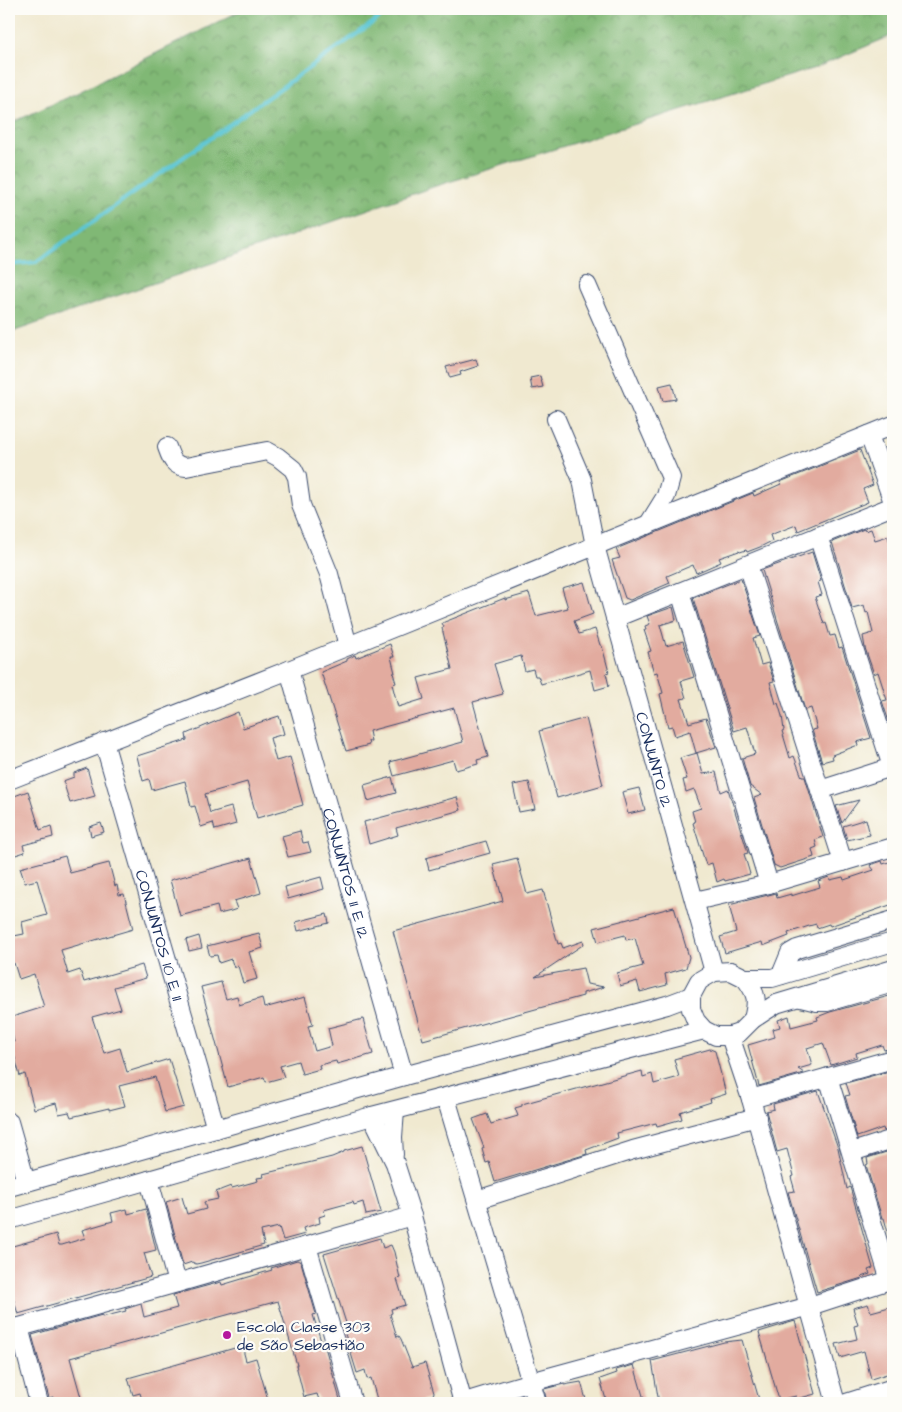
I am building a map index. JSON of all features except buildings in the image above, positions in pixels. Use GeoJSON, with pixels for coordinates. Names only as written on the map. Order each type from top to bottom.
{"type":"FeatureCollection","features":[{"type":"Feature","properties":{"kind":"street"},"geometry":{"type":"LineString","coordinates":[[587,285],[671,478],[666,496],[648,525]]}},
{"type":"Feature","properties":{"kind":"street","name":"CONJUNTO 12"},"geometry":{"type":"LineString","coordinates":[[556,419],[582,480],[595,546],[714,972]]}},
{"type":"Feature","properties":{"kind":"street"},"geometry":{"type":"LineString","coordinates":[[9,780],[289,670],[893,425]]}},
{"type":"Feature","properties":{"kind":"street"},"geometry":{"type":"LineString","coordinates":[[615,618],[893,504],[869,435]]}},
{"type":"Feature","properties":{"kind":"street"},"geometry":{"type":"LineString","coordinates":[[167,447],[173,462],[179,467],[268,451],[293,469],[297,477],[301,505],[329,574],[348,646]]}},
{"type":"Feature","properties":{"kind":"street"},"geometry":{"type":"LineString","coordinates":[[818,536],[893,768],[820,790]]}},
{"type":"Feature","properties":{"kind":"street"},"geometry":{"type":"LineString","coordinates":[[748,565],[843,862]]}},
{"type":"Feature","properties":{"kind":"street"},"geometry":{"type":"LineString","coordinates":[[680,592],[769,884]]}},
{"type":"Feature","properties":{"kind":"street","name":"CONJUNTOS 11 E 12"},"geometry":{"type":"LineString","coordinates":[[289,670],[404,1076]]}},
{"type":"Feature","properties":{"kind":"street","name":"CONJUNTOS 10 E 11"},"geometry":{"type":"LineString","coordinates":[[104,742],[216,1129]]}},
{"type":"Feature","properties":{"kind":"street"},"geometry":{"type":"LineString","coordinates":[[695,901],[769,884],[893,847]]}},
{"type":"Feature","properties":{"kind":"street"},"geometry":{"type":"LineString","coordinates":[[781,975],[790,953],[797,949],[893,920]]}},
{"type":"Feature","properties":{"kind":"street"},"geometry":{"type":"LineString","coordinates":[[893,942],[772,978],[745,978],[731,971],[714,972],[699,981],[691,996],[691,1009],[696,1021],[704,1030],[716,1036],[730,1036],[739,1033],[753,1019],[776,1004],[893,969]]}},
{"type":"Feature","properties":{"kind":"street"},"geometry":{"type":"LineString","coordinates":[[745,978],[754,990],[756,998],[757,1005],[753,1019]]}},
{"type":"Feature","properties":{"kind":"street"},"geometry":{"type":"LineString","coordinates":[[798,996],[806,1000],[827,1002],[893,983]]}},
{"type":"Feature","properties":{"kind":"street"},"geometry":{"type":"LineString","coordinates":[[9,1187],[404,1076],[667,1005],[691,996]]}},
{"type":"Feature","properties":{"kind":"street"},"geometry":{"type":"LineString","coordinates":[[9,1220],[372,1116],[704,1030]]}},
{"type":"Feature","properties":{"kind":"street"},"geometry":{"type":"LineString","coordinates":[[730,1036],[751,1099],[836,1403]]}},
{"type":"Feature","properties":{"kind":"street"},"geometry":{"type":"LineString","coordinates":[[751,1099],[893,1059]]}},
{"type":"Feature","properties":{"kind":"street"},"geometry":{"type":"LineString","coordinates":[[372,1116],[395,1163],[412,1216],[462,1403],[531,1382],[810,1306],[892,1280],[828,1077]]}},
{"type":"Feature","properties":{"kind":"street"},"geometry":{"type":"LineString","coordinates":[[446,1098],[538,1403]]}},
{"type":"Feature","properties":{"kind":"street"},"geometry":{"type":"LineString","coordinates":[[394,1111],[393,1138],[395,1163]]}},
{"type":"Feature","properties":{"kind":"street"},"geometry":{"type":"LineString","coordinates":[[477,1200],[633,1150],[756,1117]]}},
{"type":"Feature","properties":{"kind":"street"},"geometry":{"type":"LineString","coordinates":[[9,1122],[26,1182]]}},
{"type":"Feature","properties":{"kind":"street"},"geometry":{"type":"LineString","coordinates":[[852,1152],[893,1139]]}},
{"type":"Feature","properties":{"kind":"street"},"geometry":{"type":"LineString","coordinates":[[91,1164],[89,1184],[93,1195]]}},
{"type":"Feature","properties":{"kind":"street"},"geometry":{"type":"LineString","coordinates":[[149,1180],[177,1283]]}},
{"type":"Feature","properties":{"kind":"street"},"geometry":{"type":"LineString","coordinates":[[39,1403],[14,1328],[412,1216]]}},
{"type":"Feature","properties":{"kind":"street"},"geometry":{"type":"LineString","coordinates":[[307,1246],[354,1403]]}},
{"type":"Feature","properties":{"kind":"street"},"geometry":{"type":"LineString","coordinates":[[846,1403],[893,1388]]}},
{"type":"Feature","properties":{"kind":"green space"},"geometry":{"type":"Polygon","coordinates":[[[244,9],[893,9],[893,35],[815,68],[436,186],[9,333],[9,124],[79,92],[244,9]]]}},
{"type":"Feature","properties":{"kind":"waterway"},"geometry":{"type":"LineString","coordinates":[[9,265],[36,262],[392,9]]}},
{"type":"Feature","properties":{"kind":"place","name":"Escola Classe 303 de São Sebastião"},"geometry":{"type":"Point","coordinates":[227,1335]}}]}
